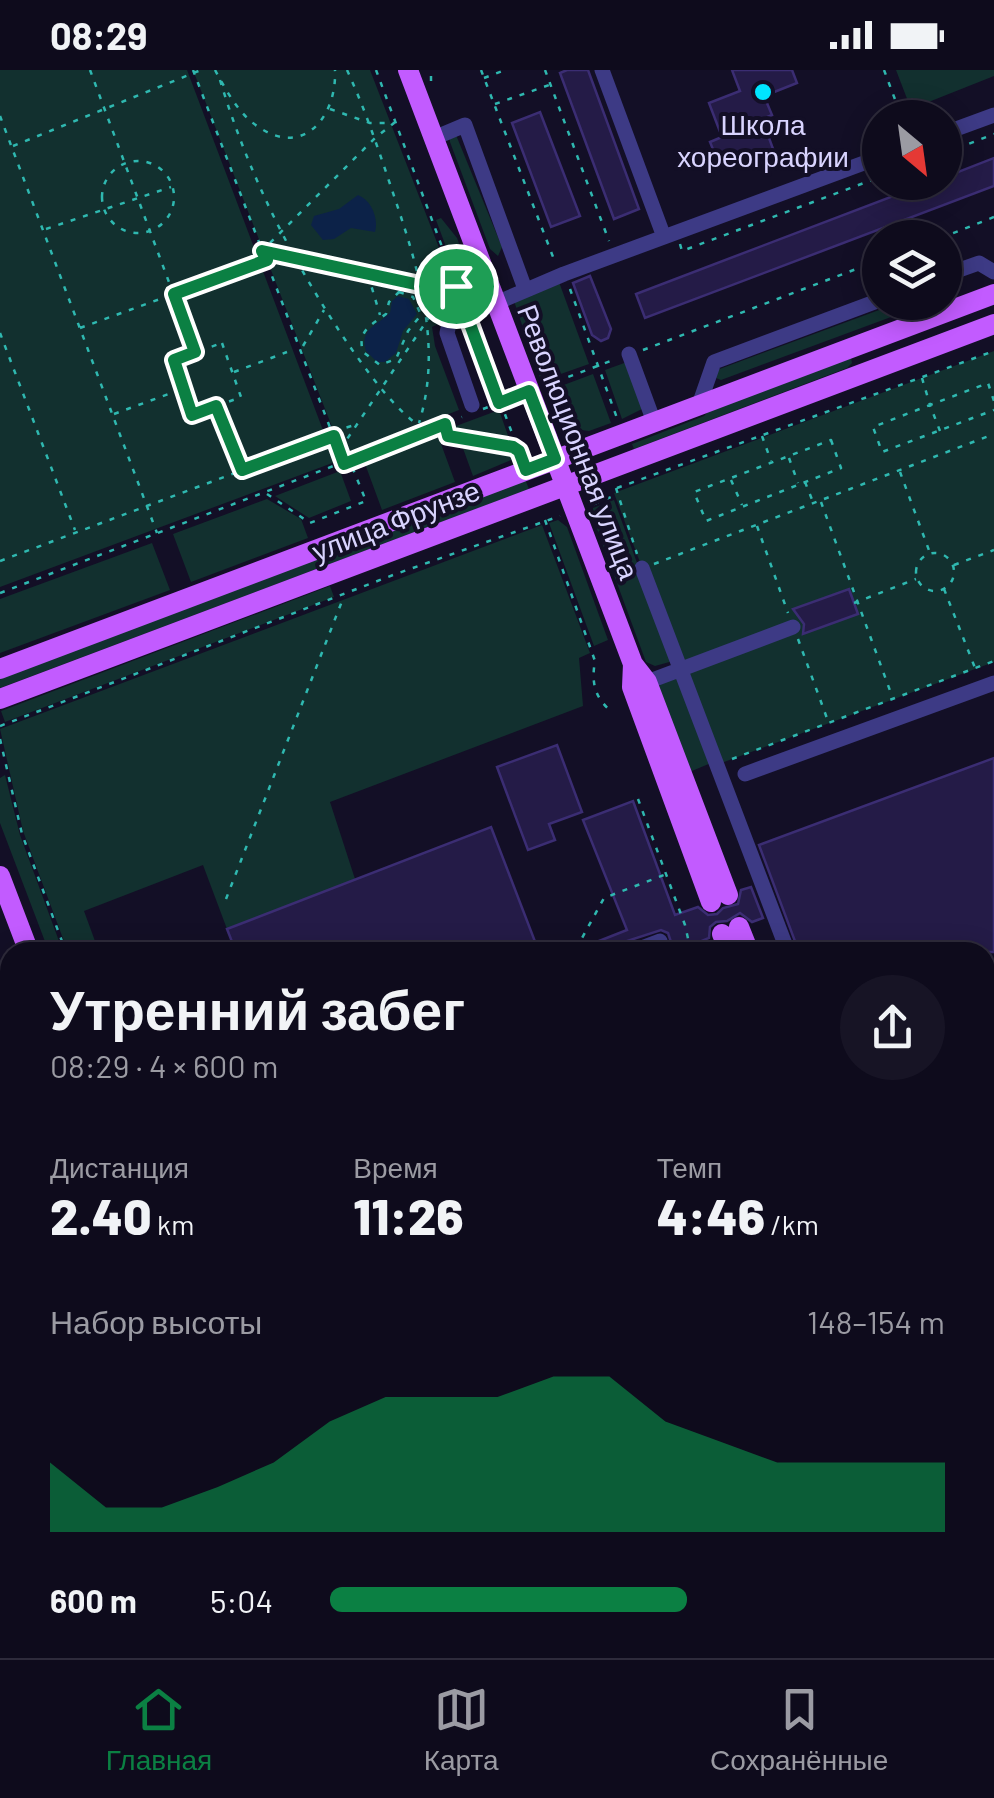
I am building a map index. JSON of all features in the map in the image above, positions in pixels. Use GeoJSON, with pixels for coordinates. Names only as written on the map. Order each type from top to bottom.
{"type":"FeatureCollection","features":[{"type":"Feature","properties":{"kind":"main road","name":"Революционная улица"},"geometry":{"type":"LineString","coordinates":[[408,70],[633,664],[647,682],[719,899],[632,687],[633,664]]}},
{"type":"Feature","properties":{"kind":"main road","name":"улица Фрунзе"},"geometry":{"type":"LineString","coordinates":[[0,669],[522,461],[555,459],[994,294]]}},
{"type":"Feature","properties":{"kind":"main road","name":"улица Фрунзе"},"geometry":{"type":"LineString","coordinates":[[0,699],[994,324]]}},
{"type":"Feature","properties":{"kind":"main road"},"geometry":{"type":"LineString","coordinates":[[857,346],[866,372]]}},
{"type":"Feature","properties":{"kind":"main road"},"geometry":{"type":"LineString","coordinates":[[0,876],[25,942]]}},
{"type":"Feature","properties":{"kind":"street"},"geometry":{"type":"LineString","coordinates":[[602,70],[664,237]]}},
{"type":"Feature","properties":{"kind":"street"},"geometry":{"type":"LineString","coordinates":[[962,127],[994,115]]}},
{"type":"Feature","properties":{"kind":"street"},"geometry":{"type":"LineString","coordinates":[[434,138],[465,125],[526,290]]}},
{"type":"Feature","properties":{"kind":"street"},"geometry":{"type":"LineString","coordinates":[[472,411],[447,333],[449,324],[526,290],[559,268],[664,237],[862,164]]}},
{"type":"Feature","properties":{"kind":"street"},"geometry":{"type":"LineString","coordinates":[[962,269],[979,263],[994,272]]}},
{"type":"Feature","properties":{"kind":"street"},"geometry":{"type":"LineString","coordinates":[[699,405],[714,362],[862,307]]}},
{"type":"Feature","properties":{"kind":"street"},"geometry":{"type":"LineString","coordinates":[[634,353],[654,422]]}},
{"type":"Feature","properties":{"kind":"street"},"geometry":{"type":"LineString","coordinates":[[642,568],[784,942]]}},
{"type":"Feature","properties":{"kind":"street"},"geometry":{"type":"LineString","coordinates":[[647,682],[794,628]]}},
{"type":"Feature","properties":{"kind":"street"},"geometry":{"type":"LineString","coordinates":[[745,774],[992,684]]}},
{"type":"Feature","properties":{"kind":"path"},"geometry":{"type":"LineString","coordinates":[[90,70],[195,352]]}},
{"type":"Feature","properties":{"kind":"path"},"geometry":{"type":"LineString","coordinates":[[12,146],[200,70]]}},
{"type":"Feature","properties":{"kind":"path"},"geometry":{"type":"LineString","coordinates":[[215,70],[292,258],[381,388],[418,425]]}},
{"type":"Feature","properties":{"kind":"path"},"geometry":{"type":"LineString","coordinates":[[220,80],[249,120],[275,135],[296,136],[308,133],[330,109],[335,70]]}},
{"type":"Feature","properties":{"kind":"path"},"geometry":{"type":"LineString","coordinates":[[346,70],[370,123],[420,284],[421,305],[421,316],[408,330],[404,350],[390,363],[373,362],[361,344],[367,328],[381,318],[392,296],[400,292],[421,305],[428,319],[420,433]]}},
{"type":"Feature","properties":{"kind":"path"},"geometry":{"type":"LineString","coordinates":[[376,70],[522,461]]}},
{"type":"Feature","properties":{"kind":"path"},"geometry":{"type":"LineString","coordinates":[[431,70],[431,88]]}},
{"type":"Feature","properties":{"kind":"path"},"geometry":{"type":"LineString","coordinates":[[481,70],[618,419]]}},
{"type":"Feature","properties":{"kind":"path"},"geometry":{"type":"LineString","coordinates":[[484,78],[505,70]]}},
{"type":"Feature","properties":{"kind":"path"},"geometry":{"type":"LineString","coordinates":[[545,70],[610,241]]}},
{"type":"Feature","properties":{"kind":"path"},"geometry":{"type":"LineString","coordinates":[[884,70],[895,100]]}},
{"type":"Feature","properties":{"kind":"path"},"geometry":{"type":"LineString","coordinates":[[194,71],[344,464]]}},
{"type":"Feature","properties":{"kind":"path"},"geometry":{"type":"LineString","coordinates":[[494,105],[550,84]]}},
{"type":"Feature","properties":{"kind":"path"},"geometry":{"type":"LineString","coordinates":[[330,109],[370,123],[394,123]]}},
{"type":"Feature","properties":{"kind":"path"},"geometry":{"type":"LineString","coordinates":[[0,116],[158,534]]}},
{"type":"Feature","properties":{"kind":"path"},"geometry":{"type":"LineString","coordinates":[[262,251],[394,123]]}},
{"type":"Feature","properties":{"kind":"path"},"geometry":{"type":"LineString","coordinates":[[962,146],[994,134]]}},
{"type":"Feature","properties":{"kind":"path"},"geometry":{"type":"LineString","coordinates":[[125,164],[154,164],[167,175],[172,186],[173,207],[167,218],[150,231],[121,228],[105,208],[104,186],[116,169],[125,164]]}},
{"type":"Feature","properties":{"kind":"path"},"geometry":{"type":"LineString","coordinates":[[682,251],[862,184]]}},
{"type":"Feature","properties":{"kind":"path"},"geometry":{"type":"LineString","coordinates":[[43,230],[172,186]]}},
{"type":"Feature","properties":{"kind":"path"},"geometry":{"type":"LineString","coordinates":[[962,230],[994,218]]}},
{"type":"Feature","properties":{"kind":"path"},"geometry":{"type":"LineString","coordinates":[[262,251],[452,292]]}},
{"type":"Feature","properties":{"kind":"path"},"geometry":{"type":"LineString","coordinates":[[80,328],[267,260]]}},
{"type":"Feature","properties":{"kind":"path"},"geometry":{"type":"LineString","coordinates":[[634,353],[862,267]]}},
{"type":"Feature","properties":{"kind":"path"},"geometry":{"type":"LineString","coordinates":[[368,273],[381,318]]}},
{"type":"Feature","properties":{"kind":"path"},"geometry":{"type":"LineString","coordinates":[[339,451],[404,350],[456,286]]}},
{"type":"Feature","properties":{"kind":"path"},"geometry":{"type":"LineString","coordinates":[[301,349],[324,309]]}},
{"type":"Feature","properties":{"kind":"path"},"geometry":{"type":"LineString","coordinates":[[0,333],[75,532]]}},
{"type":"Feature","properties":{"kind":"path"},"geometry":{"type":"LineString","coordinates":[[222,343],[232,373],[241,397],[192,415],[174,360],[222,343]]}},
{"type":"Feature","properties":{"kind":"path"},"geometry":{"type":"LineString","coordinates":[[352,349],[361,344]]}},
{"type":"Feature","properties":{"kind":"path"},"geometry":{"type":"LineString","coordinates":[[994,351],[616,488],[642,568],[994,434]]}},
{"type":"Feature","properties":{"kind":"path"},"geometry":{"type":"LineString","coordinates":[[232,373],[287,352]]}},
{"type":"Feature","properties":{"kind":"path"},"geometry":{"type":"LineString","coordinates":[[390,363],[392,371]]}},
{"type":"Feature","properties":{"kind":"path"},"geometry":{"type":"LineString","coordinates":[[0,593],[598,366]]}},
{"type":"Feature","properties":{"kind":"path"},"geometry":{"type":"LineString","coordinates":[[921,377],[940,431]]}},
{"type":"Feature","properties":{"kind":"path"},"geometry":{"type":"LineString","coordinates":[[994,400],[988,383],[872,427],[882,452],[994,410]]}},
{"type":"Feature","properties":{"kind":"path"},"geometry":{"type":"LineString","coordinates":[[112,415],[183,388]]}},
{"type":"Feature","properties":{"kind":"path"},"geometry":{"type":"LineString","coordinates":[[216,406],[242,470]]}},
{"type":"Feature","properties":{"kind":"path"},"geometry":{"type":"LineString","coordinates":[[0,561],[356,424]]}},
{"type":"Feature","properties":{"kind":"path"},"geometry":{"type":"LineString","coordinates":[[445,424],[448,436],[513,447],[522,461]]}},
{"type":"Feature","properties":{"kind":"path"},"geometry":{"type":"LineString","coordinates":[[762,434],[772,463]]}},
{"type":"Feature","properties":{"kind":"path"},"geometry":{"type":"LineString","coordinates":[[830,440],[841,468],[706,520],[694,492],[789,456],[830,440]]}},
{"type":"Feature","properties":{"kind":"path"},"geometry":{"type":"LineString","coordinates":[[789,456],[799,485]]}},
{"type":"Feature","properties":{"kind":"path"},"geometry":{"type":"LineString","coordinates":[[266,494],[310,523],[366,501],[350,462]]}},
{"type":"Feature","properties":{"kind":"path"},"geometry":{"type":"LineString","coordinates":[[900,470],[930,554]]}},
{"type":"Feature","properties":{"kind":"path"},"geometry":{"type":"LineString","coordinates":[[730,478],[742,506]]}},
{"type":"Feature","properties":{"kind":"path"},"geometry":{"type":"LineString","coordinates":[[805,482],[814,503]]}},
{"type":"Feature","properties":{"kind":"path"},"geometry":{"type":"LineString","coordinates":[[594,504],[618,495]]}},
{"type":"Feature","properties":{"kind":"path"},"geometry":{"type":"LineString","coordinates":[[820,500],[892,699]]}},
{"type":"Feature","properties":{"kind":"path"},"geometry":{"type":"LineString","coordinates":[[0,726],[544,518],[560,516]]}},
{"type":"Feature","properties":{"kind":"path"},"geometry":{"type":"LineString","coordinates":[[544,518],[596,661],[592,680],[601,702],[613,713]]}},
{"type":"Feature","properties":{"kind":"path"},"geometry":{"type":"LineString","coordinates":[[952,566],[994,550]]}},
{"type":"Feature","properties":{"kind":"path"},"geometry":{"type":"LineString","coordinates":[[930,554],[942,554],[952,566],[951,582],[944,589],[928,590],[917,579],[918,563],[930,554]]}},
{"type":"Feature","properties":{"kind":"path"},"geometry":{"type":"LineString","coordinates":[[856,602],[917,579]]}},
{"type":"Feature","properties":{"kind":"path"},"geometry":{"type":"LineString","coordinates":[[944,589],[973,669],[992,684]]}},
{"type":"Feature","properties":{"kind":"path"},"geometry":{"type":"LineString","coordinates":[[226,898],[345,595]]}},
{"type":"Feature","properties":{"kind":"path"},"geometry":{"type":"LineString","coordinates":[[716,765],[994,661]]}},
{"type":"Feature","properties":{"kind":"path"},"geometry":{"type":"LineString","coordinates":[[716,765],[994,661]]}},
{"type":"Feature","properties":{"kind":"path"},"geometry":{"type":"LineString","coordinates":[[0,738],[22,834],[62,942]]}},
{"type":"Feature","properties":{"kind":"path"},"geometry":{"type":"LineString","coordinates":[[0,776],[6,772]]}},
{"type":"Feature","properties":{"kind":"path"},"geometry":{"type":"LineString","coordinates":[[638,799],[688,942]]}},
{"type":"Feature","properties":{"kind":"path"},"geometry":{"type":"LineString","coordinates":[[580,942],[604,898],[666,874]]}},
{"type":"Feature","properties":{"kind":"green space"},"geometry":{"type":"Polygon","coordinates":[[[0,70],[187,70],[335,462],[0,587],[0,70]]]}},
{"type":"Feature","properties":{"kind":"green space"},"geometry":{"type":"Polygon","coordinates":[[[193,70],[370,70],[464,312],[432,327],[435,346],[459,410],[343,455],[193,70]]]}},
{"type":"Feature","properties":{"kind":"green space"},"geometry":{"type":"Polygon","coordinates":[[[896,70],[994,70],[994,76],[934,100],[908,100],[896,70]]]}},
{"type":"Feature","properties":{"kind":"green space"},"geometry":{"type":"Polygon","coordinates":[[[456,135],[502,247],[498,256],[490,249],[450,142],[450,137],[456,135]]]}},
{"type":"Feature","properties":{"kind":"green space"},"geometry":{"type":"Polygon","coordinates":[[[441,218],[457,238],[478,295],[478,301],[469,308],[436,220],[441,218]]]}},
{"type":"Feature","properties":{"kind":"green space"},"geometry":{"type":"Polygon","coordinates":[[[559,282],[589,364],[541,381],[514,301],[559,282]]]}},
{"type":"Feature","properties":{"kind":"green space"},"geometry":{"type":"Polygon","coordinates":[[[862,316],[862,320],[883,320],[721,380],[716,378],[717,370],[862,316]]]}},
{"type":"Feature","properties":{"kind":"green space"},"geometry":{"type":"Polygon","coordinates":[[[994,351],[994,662],[716,765],[614,493],[994,351]]]}},
{"type":"Feature","properties":{"kind":"green space"},"geometry":{"type":"Polygon","coordinates":[[[851,358],[847,368],[634,449],[632,444],[704,416],[711,408],[851,358]]]}},
{"type":"Feature","properties":{"kind":"green space"},"geometry":{"type":"Polygon","coordinates":[[[627,362],[642,409],[622,419],[605,370],[627,362]]]}},
{"type":"Feature","properties":{"kind":"green space"},"geometry":{"type":"Polygon","coordinates":[[[593,374],[611,423],[589,431],[566,428],[545,392],[593,374]]]}},
{"type":"Feature","properties":{"kind":"green space"},"geometry":{"type":"Polygon","coordinates":[[[499,410],[511,444],[449,433],[448,429],[499,410]]]}},
{"type":"Feature","properties":{"kind":"green space"},"geometry":{"type":"Polygon","coordinates":[[[437,433],[455,482],[382,510],[364,461],[437,433]]]}},
{"type":"Feature","properties":{"kind":"green space"},"geometry":{"type":"Polygon","coordinates":[[[460,440],[513,450],[516,458],[473,476],[460,440]]]}},
{"type":"Feature","properties":{"kind":"green space"},"geometry":{"type":"Polygon","coordinates":[[[340,471],[351,501],[309,518],[275,496],[340,471]]]}},
{"type":"Feature","properties":{"kind":"green space"},"geometry":{"type":"Polygon","coordinates":[[[525,479],[529,489],[0,688],[0,676],[525,479]]]}},
{"type":"Feature","properties":{"kind":"green space"},"geometry":{"type":"Polygon","coordinates":[[[267,499],[301,519],[308,538],[191,582],[173,534],[267,499]]]}},
{"type":"Feature","properties":{"kind":"green space"},"geometry":{"type":"Polygon","coordinates":[[[614,500],[673,661],[655,666],[646,662],[593,518],[593,508],[614,500]]]}},
{"type":"Feature","properties":{"kind":"green space"},"geometry":{"type":"Polygon","coordinates":[[[558,520],[567,527],[608,640],[594,646],[549,523],[558,520]]]}},
{"type":"Feature","properties":{"kind":"green space"},"geometry":{"type":"Polygon","coordinates":[[[542,525],[590,653],[579,658],[583,706],[330,802],[355,879],[227,929],[203,865],[84,911],[95,942],[64,942],[23,831],[0,729],[542,525]]]}},
{"type":"Feature","properties":{"kind":"green space"},"geometry":{"type":"Polygon","coordinates":[[[152,543],[170,590],[0,653],[0,599],[152,543]]]}},
{"type":"Feature","properties":{"kind":"green space"},"geometry":{"type":"Polygon","coordinates":[[[330,586],[334,597],[5,722],[1,711],[330,586]]]}},
{"type":"Feature","properties":{"kind":"green space"},"geometry":{"type":"Polygon","coordinates":[[[678,673],[711,763],[687,773],[658,690],[661,681],[678,673]]]}},
{"type":"Feature","properties":{"kind":"green space"},"geometry":{"type":"Polygon","coordinates":[[[5,775],[20,835],[59,942],[45,942],[0,823],[0,778],[5,775]]]}},
{"type":"Feature","properties":{"kind":"water"},"geometry":{"type":"Polygon","coordinates":[[[358,195],[373,210],[375,232],[351,228],[334,239],[323,240],[311,225],[314,216],[339,209],[358,195]]]}},
{"type":"Feature","properties":{"kind":"water"},"geometry":{"type":"Polygon","coordinates":[[[398,296],[409,299],[417,314],[403,331],[396,353],[385,362],[377,362],[366,351],[365,338],[390,313],[392,301],[398,296]]]}},
{"type":"Feature","properties":{"kind":"building"},"geometry":{"type":"Polygon","coordinates":[[[588,70],[639,209],[614,219],[560,73],[588,70]]]}},
{"type":"Feature","properties":{"kind":"building"},"geometry":{"type":"Polygon","coordinates":[[[732,70],[792,70],[797,83],[764,96],[772,115],[762,119],[776,157],[755,165],[750,151],[719,164],[710,142],[722,137],[709,103],[740,91],[732,70]]]}},
{"type":"Feature","properties":{"kind":"building"},"geometry":{"type":"Polygon","coordinates":[[[540,112],[580,216],[551,227],[512,123],[540,112]]]}},
{"type":"Feature","properties":{"kind":"building"},"geometry":{"type":"Polygon","coordinates":[[[994,158],[994,186],[962,198],[962,170],[994,158]]]}},
{"type":"Feature","properties":{"kind":"building"},"geometry":{"type":"Polygon","coordinates":[[[883,200],[957,200],[904,220],[862,220],[862,236],[645,318],[636,294],[883,200]]]}},
{"type":"Feature","properties":{"kind":"building"},"geometry":{"type":"Polygon","coordinates":[[[590,276],[611,329],[608,338],[601,341],[592,335],[573,283],[590,276]]]}},
{"type":"Feature","properties":{"kind":"building"},"geometry":{"type":"Polygon","coordinates":[[[849,589],[858,614],[803,634],[804,624],[793,609],[849,589]]]}},
{"type":"Feature","properties":{"kind":"building"},"geometry":{"type":"Polygon","coordinates":[[[557,745],[582,812],[549,824],[555,840],[528,850],[497,767],[557,745]]]}},
{"type":"Feature","properties":{"kind":"building"},"geometry":{"type":"Polygon","coordinates":[[[994,758],[994,942],[795,942],[759,845],[994,758]]]}},
{"type":"Feature","properties":{"kind":"building"},"geometry":{"type":"Polygon","coordinates":[[[633,801],[675,915],[698,907],[708,915],[717,914],[738,904],[741,890],[751,887],[763,918],[752,922],[740,913],[716,922],[710,927],[709,938],[699,942],[671,942],[668,933],[661,930],[626,942],[596,942],[627,930],[583,820],[633,801]]]}},
{"type":"Feature","properties":{"kind":"building"},"geometry":{"type":"Polygon","coordinates":[[[491,827],[535,942],[232,942],[227,929],[491,827]]]}},
{"type":"Feature","properties":{"kind":"place","name":"Школа хореографии"},"geometry":{"type":"Point","coordinates":[763,92]}},
{"type":"Feature","properties":{"kind":"route"},"geometry":{"type":"LineString","coordinates":[[262,251],[452,292],[456,286],[499,403],[529,391],[555,459],[526,470],[519,451],[513,447],[448,436],[445,424],[344,464],[334,436],[242,470],[216,406],[192,415],[174,360],[195,352],[174,294],[267,260],[262,251]]}}]}
